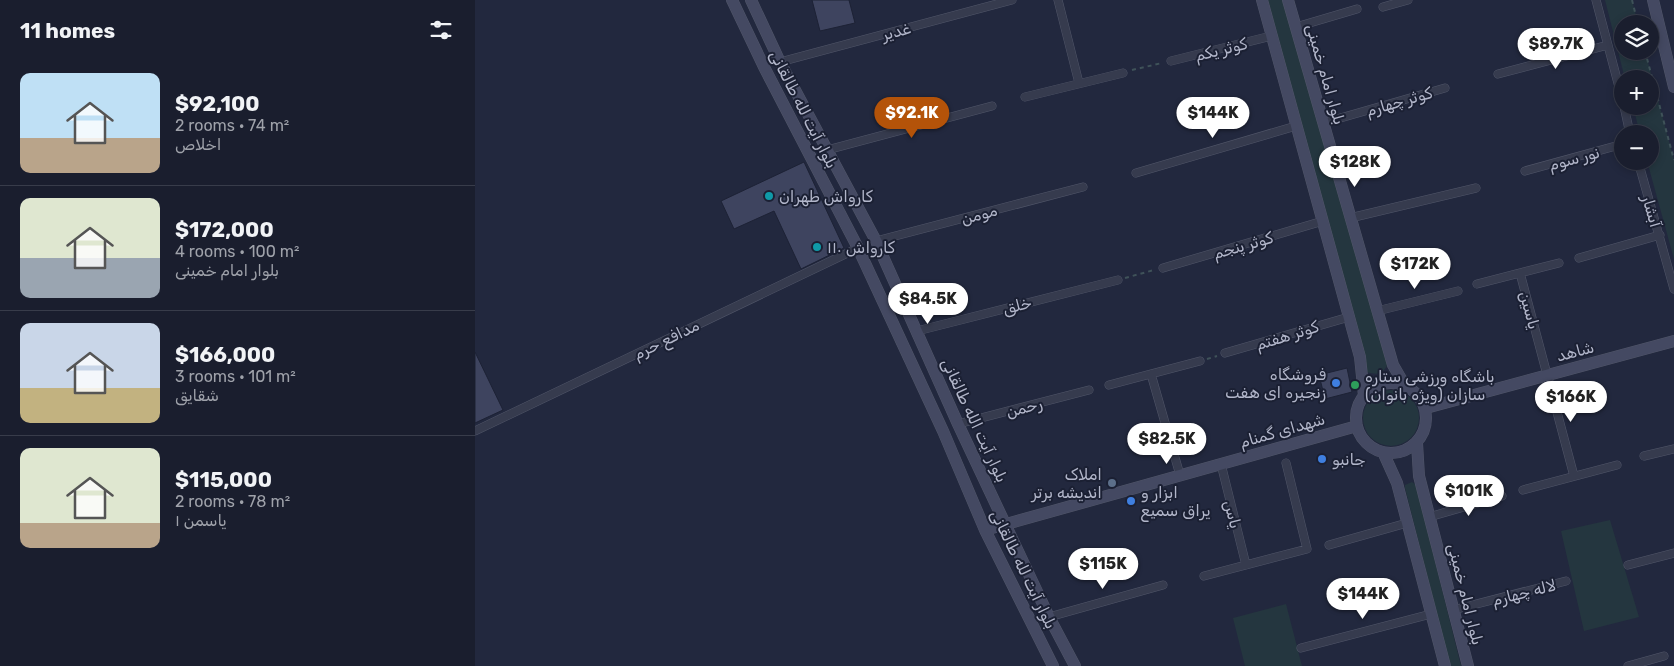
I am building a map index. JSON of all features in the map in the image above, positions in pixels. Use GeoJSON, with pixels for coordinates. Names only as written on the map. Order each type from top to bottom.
{"type":"FeatureCollection","features":[{"type":"Feature","properties":{"kind":"street","name":"بلوار آیت لله طالقانی"},"geometry":{"type":"LineString","coordinates":[[732,0],[764,67],[858,248],[943,431],[985,530],[1053,666]]}},
{"type":"Feature","properties":{"kind":"street","name":"بلوار آیت الله طالقانی"},"geometry":{"type":"LineString","coordinates":[[751,0],[780,62],[876,241],[958,424],[1049,617],[1075,666]]}},
{"type":"Feature","properties":{"kind":"street","name":"غدیر"},"geometry":{"type":"LineString","coordinates":[[780,62],[1012,0]]}},
{"type":"Feature","properties":{"kind":"street"},"geometry":{"type":"LineString","coordinates":[[1058,0],[1079,83]]}},
{"type":"Feature","properties":{"kind":"street"},"geometry":{"type":"LineString","coordinates":[[1262,0],[1360,357],[1364,396]]}},
{"type":"Feature","properties":{"kind":"street","name":"بلوار امام خمینی"},"geometry":{"type":"LineString","coordinates":[[1289,0],[1377,312],[1393,365],[1404,384]]}},
{"type":"Feature","properties":{"kind":"street"},"geometry":{"type":"LineString","coordinates":[[1383,7],[1408,0]]}},
{"type":"Feature","properties":{"kind":"street"},"geometry":{"type":"LineString","coordinates":[[1596,0],[1615,70]]}},
{"type":"Feature","properties":{"kind":"street"},"geometry":{"type":"LineString","coordinates":[[1653,0],[1674,87]]}},
{"type":"Feature","properties":{"kind":"street"},"geometry":{"type":"LineString","coordinates":[[1296,27],[1357,9]]}},
{"type":"Feature","properties":{"kind":"street","name":"کوثر یکم"},"geometry":{"type":"LineString","coordinates":[[1171,61],[1271,36]]}},
{"type":"Feature","properties":{"kind":"street"},"geometry":{"type":"LineString","coordinates":[[1498,74],[1609,45]]}},
{"type":"Feature","properties":{"kind":"street"},"geometry":{"type":"LineString","coordinates":[[1025,97],[1123,73]]}},
{"type":"Feature","properties":{"kind":"street","name":"کوثر چهارم"},"geometry":{"type":"LineString","coordinates":[[1323,123],[1445,88]]}},
{"type":"Feature","properties":{"kind":"street"},"geometry":{"type":"LineString","coordinates":[[827,150],[992,106]]}},
{"type":"Feature","properties":{"kind":"street"},"geometry":{"type":"LineString","coordinates":[[1136,173],[1296,126]]}},
{"type":"Feature","properties":{"kind":"street","name":"نور سوم"},"geometry":{"type":"LineString","coordinates":[[1525,171],[1614,146]]}},
{"type":"Feature","properties":{"kind":"street","name":"آبشار"},"geometry":{"type":"LineString","coordinates":[[1641,170],[1674,289]]}},
{"type":"Feature","properties":{"kind":"street","name":"مومن"},"geometry":{"type":"LineString","coordinates":[[876,241],[1083,187]]}},
{"type":"Feature","properties":{"kind":"street"},"geometry":{"type":"LineString","coordinates":[[1350,218],[1476,188]]}},
{"type":"Feature","properties":{"kind":"street","name":"کوثر پنجم"},"geometry":{"type":"LineString","coordinates":[[1163,268],[1323,221]]}},
{"type":"Feature","properties":{"kind":"street"},"geometry":{"type":"LineString","coordinates":[[1579,258],[1659,235]]}},
{"type":"Feature","properties":{"kind":"street","name":"مدافع حرم"},"geometry":{"type":"LineString","coordinates":[[475,431],[858,248]]}},
{"type":"Feature","properties":{"kind":"street"},"geometry":{"type":"LineString","coordinates":[[1477,284],[1559,262]]}},
{"type":"Feature","properties":{"kind":"street","name":"یاسین"},"geometry":{"type":"LineString","coordinates":[[1520,273],[1574,476]]}},
{"type":"Feature","properties":{"kind":"street","name":"خلق"},"geometry":{"type":"LineString","coordinates":[[917,331],[1118,280]]}},
{"type":"Feature","properties":{"kind":"street"},"geometry":{"type":"LineString","coordinates":[[1377,312],[1458,291]]}},
{"type":"Feature","properties":{"kind":"street","name":"کوثر هفتم"},"geometry":{"type":"LineString","coordinates":[[1225,354],[1349,317]]}},
{"type":"Feature","properties":{"kind":"street","name":"شاهد"},"geometry":{"type":"LineString","coordinates":[[1426,408],[1674,341]]}},
{"type":"Feature","properties":{"kind":"street"},"geometry":{"type":"LineString","coordinates":[[1109,385],[1200,360]]}},
{"type":"Feature","properties":{"kind":"street"},"geometry":{"type":"LineString","coordinates":[[1151,374],[1180,475]]}},
{"type":"Feature","properties":{"kind":"street"},"geometry":{"type":"LineString","coordinates":[[1382,383],[1404,384],[1418,394],[1426,408],[1425,427],[1417,442],[1407,450],[1395,453],[1383,452],[1366,442],[1357,426],[1357,410],[1364,396],[1372,388],[1382,383]]}},
{"type":"Feature","properties":{"kind":"street","name":"رحمن"},"geometry":{"type":"LineString","coordinates":[[958,424],[1089,390]]}},
{"type":"Feature","properties":{"kind":"street","name":"شهدای گمنام"},"geometry":{"type":"LineString","coordinates":[[985,530],[1357,426]]}},
{"type":"Feature","properties":{"kind":"street","name":"بلوار امام خمینی"},"geometry":{"type":"LineString","coordinates":[[1417,442],[1419,476],[1468,666]]}},
{"type":"Feature","properties":{"kind":"street"},"geometry":{"type":"LineString","coordinates":[[1644,456],[1674,449]]}},
{"type":"Feature","properties":{"kind":"street"},"geometry":{"type":"LineString","coordinates":[[1383,452],[1397,482],[1445,666]]}},
{"type":"Feature","properties":{"kind":"street"},"geometry":{"type":"LineString","coordinates":[[1204,576],[1307,549],[1286,463]]}},
{"type":"Feature","properties":{"kind":"street","name":"یاس"},"geometry":{"type":"LineString","coordinates":[[1221,464],[1246,565]]}},
{"type":"Feature","properties":{"kind":"street"},"geometry":{"type":"LineString","coordinates":[[1523,490],[1617,465]]}},
{"type":"Feature","properties":{"kind":"street"},"geometry":{"type":"LineString","coordinates":[[1429,517],[1502,496]]}},
{"type":"Feature","properties":{"kind":"street"},"geometry":{"type":"LineString","coordinates":[[1329,545],[1407,523]]}},
{"type":"Feature","properties":{"kind":"street"},"geometry":{"type":"LineString","coordinates":[[1628,565],[1674,553]]}},
{"type":"Feature","properties":{"kind":"street","name":"لاله چهارم"},"geometry":{"type":"LineString","coordinates":[[1453,610],[1566,581]]}},
{"type":"Feature","properties":{"kind":"street"},"geometry":{"type":"LineString","coordinates":[[1049,617],[1163,586]]}},
{"type":"Feature","properties":{"kind":"street"},"geometry":{"type":"LineString","coordinates":[[1301,648],[1431,614]]}},
{"type":"Feature","properties":{"kind":"street"},"geometry":{"type":"LineString","coordinates":[[1629,666],[1664,656]]}},
{"type":"Feature","properties":{"kind":"path"},"geometry":{"type":"LineString","coordinates":[[1632,0],[1636,15]]}},
{"type":"Feature","properties":{"kind":"path"},"geometry":{"type":"LineString","coordinates":[[1647,60],[1674,160]]}},
{"type":"Feature","properties":{"kind":"path"},"geometry":{"type":"LineString","coordinates":[[1123,73],[1171,61]]}},
{"type":"Feature","properties":{"kind":"path"},"geometry":{"type":"LineString","coordinates":[[1118,280],[1163,268]]}},
{"type":"Feature","properties":{"kind":"path"},"geometry":{"type":"LineString","coordinates":[[1200,360],[1225,354]]}},
{"type":"Feature","properties":{"kind":"shaded area"},"geometry":{"type":"Polygon","coordinates":[[[1268,0],[1283,0],[1388,364],[1379,373],[1366,372],[1268,0]]]}},
{"type":"Feature","properties":{"kind":"shaded area"},"geometry":{"type":"Polygon","coordinates":[[[1605,0],[1632,0],[1636,15],[1614,15],[1614,36],[1605,0]]]}},
{"type":"Feature","properties":{"kind":"shaded area"},"geometry":{"type":"Polygon","coordinates":[[[1620,60],[1647,60],[1650,70],[1623,70],[1620,60]]]}},
{"type":"Feature","properties":{"kind":"shaded area"},"geometry":{"type":"Polygon","coordinates":[[[1659,104],[1674,160],[1674,259],[1649,170],[1659,170],[1659,125],[1638,125],[1635,115],[1659,115],[1659,104]]]}},
{"type":"Feature","properties":{"kind":"shaded area"},"geometry":{"type":"Polygon","coordinates":[[[1391,390],[1402,392],[1411,398],[1417,407],[1419,418],[1417,429],[1411,438],[1402,444],[1391,446],[1380,444],[1371,438],[1365,429],[1363,418],[1365,407],[1371,398],[1380,392],[1391,390]]]}},
{"type":"Feature","properties":{"kind":"shaded area"},"geometry":{"type":"Polygon","coordinates":[[[1412,482],[1416,485],[1461,666],[1450,666],[1405,488],[1405,485],[1412,482]]]}},
{"type":"Feature","properties":{"kind":"shaded area"},"geometry":{"type":"Polygon","coordinates":[[[1610,520],[1639,617],[1584,631],[1561,531],[1610,520]]]}},
{"type":"Feature","properties":{"kind":"shaded area"},"geometry":{"type":"Polygon","coordinates":[[[1286,604],[1302,666],[1245,666],[1233,618],[1286,604]]]}},
{"type":"Feature","properties":{"kind":"building"},"geometry":{"type":"Polygon","coordinates":[[[812,0],[849,0],[855,23],[820,31],[812,0]]]}},
{"type":"Feature","properties":{"kind":"building"},"geometry":{"type":"Polygon","coordinates":[[[804,162],[844,248],[801,269],[774,211],[734,229],[721,201],[804,162]]]}},
{"type":"Feature","properties":{"kind":"building"},"geometry":{"type":"Polygon","coordinates":[[[475,352],[503,410],[475,423],[475,352]]]}},
{"type":"Feature","properties":{"kind":"building","name":"فروشگاه زنجیره ای هفت"},"geometry":{"type":"Polygon","coordinates":[[[1347,368],[1352,392],[1325,399],[1319,375],[1347,368]]]}},
{"type":"Feature","properties":{"kind":"place","name":"کارواش طهران"},"geometry":{"type":"Point","coordinates":[769,196]}},
{"type":"Feature","properties":{"kind":"place","name":"کارواش ۱۱۰"},"geometry":{"type":"Point","coordinates":[817,247]}},
{"type":"Feature","properties":{"kind":"place","name":"فروشگاه زنجیره ای هفت"},"geometry":{"type":"Point","coordinates":[1336,383]}},
{"type":"Feature","properties":{"kind":"place","name":"باشگاه ورزشی ستاره سازان (ویژه بانوان)"},"geometry":{"type":"Point","coordinates":[1355,385]}},
{"type":"Feature","properties":{"kind":"place","name":"جانبو"},"geometry":{"type":"Point","coordinates":[1322,459]}},
{"type":"Feature","properties":{"kind":"place","name":"املاک اندیشه برتر"},"geometry":{"type":"Point","coordinates":[1112,483]}},
{"type":"Feature","properties":{"kind":"place","name":"ابزار و يراق سميع"},"geometry":{"type":"Point","coordinates":[1131,501]}}]}
